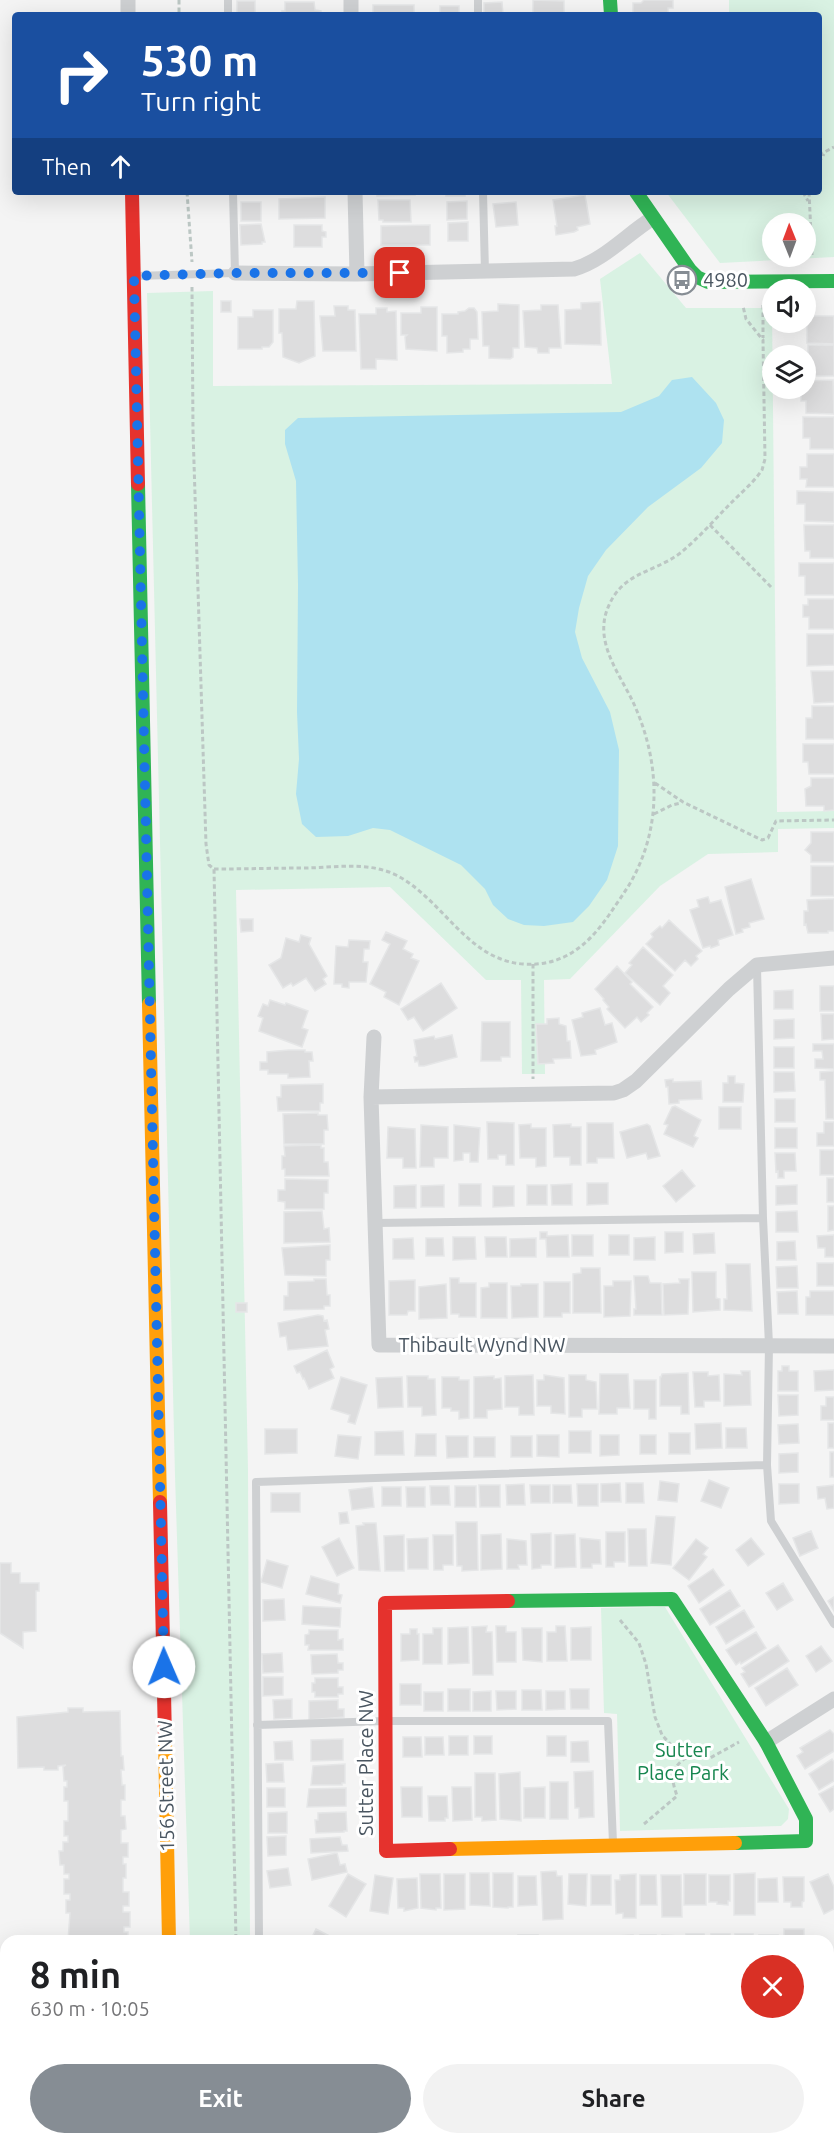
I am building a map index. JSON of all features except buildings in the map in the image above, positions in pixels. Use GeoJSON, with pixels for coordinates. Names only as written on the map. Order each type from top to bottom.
{"type":"FeatureCollection","features":[{"type":"Feature","properties":{"kind":"street","name":"156 Street NW"},"geometry":{"type":"LineString","coordinates":[[132,195],[169,1935]]}},
{"type":"Feature","properties":{"kind":"street"},"geometry":{"type":"LineString","coordinates":[[356,195],[357,274]]}},
{"type":"Feature","properties":{"kind":"street"},"geometry":{"type":"LineString","coordinates":[[638,195],[690,270],[697,277],[708,282],[834,282]]}},
{"type":"Feature","properties":{"kind":"street"},"geometry":{"type":"LineString","coordinates":[[235,273],[357,274],[574,269],[590,265],[653,218]]}},
{"type":"Feature","properties":{"kind":"street"},"geometry":{"type":"LineString","coordinates":[[371,1097],[614,1093],[636,1081],[729,989],[757,965],[834,958]]}},
{"type":"Feature","properties":{"kind":"street","name":"Thibault Wynd NW"},"geometry":{"type":"LineString","coordinates":[[374,1037],[371,1097],[379,1345],[834,1346]]}},
{"type":"Feature","properties":{"kind":"street","name":"Sutter Place NW"},"geometry":{"type":"LineString","coordinates":[[672,1599],[766,1742],[806,1819],[806,1841],[386,1851],[385,1721],[385,1603],[672,1599]]}},
{"type":"Feature","properties":{"kind":"street"},"geometry":{"type":"LineString","coordinates":[[766,1742],[834,1699]]}},
{"type":"Feature","properties":{"kind":"lane"},"geometry":{"type":"LineString","coordinates":[[134,276],[235,273],[233,195]]}},
{"type":"Feature","properties":{"kind":"lane"},"geometry":{"type":"LineString","coordinates":[[483,195],[485,272]]}},
{"type":"Feature","properties":{"kind":"lane"},"geometry":{"type":"LineString","coordinates":[[757,965],[763,1218],[769,1345],[767,1465],[771,1521],[834,1624]]}},
{"type":"Feature","properties":{"kind":"lane"},"geometry":{"type":"LineString","coordinates":[[375,1223],[763,1218]]}},
{"type":"Feature","properties":{"kind":"lane"},"geometry":{"type":"LineString","coordinates":[[259,1935],[256,1482],[767,1465]]}},
{"type":"Feature","properties":{"kind":"lane"},"geometry":{"type":"LineString","coordinates":[[257,1725],[385,1721],[608,1721],[614,1846]]}},
{"type":"Feature","properties":{"kind":"path"},"geometry":{"type":"LineString","coordinates":[[822,153],[834,147]]}},
{"type":"Feature","properties":{"kind":"path"},"geometry":{"type":"LineString","coordinates":[[822,157],[826,151]]}},
{"type":"Feature","properties":{"kind":"path"},"geometry":{"type":"LineString","coordinates":[[187,195],[192,275],[193,431],[206,832],[209,865],[214,870],[236,1935]]}},
{"type":"Feature","properties":{"kind":"path"},"geometry":{"type":"LineString","coordinates":[[804,195],[808,202]]}},
{"type":"Feature","properties":{"kind":"path"},"geometry":{"type":"LineString","coordinates":[[809,195],[809,213]]}},
{"type":"Feature","properties":{"kind":"path"},"geometry":{"type":"LineString","coordinates":[[743,306],[746,319],[763,340]]}},
{"type":"Feature","properties":{"kind":"path"},"geometry":{"type":"LineString","coordinates":[[214,870],[353,867],[387,872],[421,892],[466,936],[492,956],[505,961],[533,964],[560,958],[572,954],[596,933],[633,878],[646,845],[654,814],[655,782],[644,730],[605,643],[604,621],[614,596],[629,579],[674,558],[710,525],[759,474],[764,464],[763,333]]}},
{"type":"Feature","properties":{"kind":"path"},"geometry":{"type":"LineString","coordinates":[[710,525],[771,588]]}},
{"type":"Feature","properties":{"kind":"path"},"geometry":{"type":"LineString","coordinates":[[655,782],[683,802],[762,840],[768,838],[776,821],[834,820]]}},
{"type":"Feature","properties":{"kind":"path"},"geometry":{"type":"LineString","coordinates":[[654,814],[683,802]]}},
{"type":"Feature","properties":{"kind":"path"},"geometry":{"type":"LineString","coordinates":[[533,964],[533,1095]]}},
{"type":"Feature","properties":{"kind":"path"},"geometry":{"type":"LineString","coordinates":[[617,1616],[639,1643],[662,1734],[684,1759]]}},
{"type":"Feature","properties":{"kind":"path"},"geometry":{"type":"LineString","coordinates":[[644,1824],[677,1796],[673,1781],[674,1771],[684,1759],[695,1755],[710,1758],[739,1742]]}},
{"type":"Feature","properties":{"kind":"green space"},"geometry":{"type":"Polygon","coordinates":[[[729,0],[834,0],[834,257],[816,258],[816,213],[762,213],[762,261],[720,263],[668,195],[822,195],[822,12],[729,12],[729,0]]]}},
{"type":"Feature","properties":{"kind":"green space"},"geometry":{"type":"Polygon","coordinates":[[[640,253],[686,308],[762,308],[762,333],[772,333],[772,345],[762,345],[762,399],[773,399],[777,812],[834,811],[834,828],[778,829],[778,852],[708,854],[660,886],[570,979],[544,980],[545,1074],[522,1074],[521,980],[486,980],[390,887],[236,890],[248,1470],[250,1935],[190,1935],[175,1476],[147,293],[213,291],[213,386],[612,384],[600,279],[640,253]]]}},
{"type":"Feature","properties":{"kind":"green space","name":"Sutter Place Park"},"geometry":{"type":"Polygon","coordinates":[[[665,1607],[789,1809],[788,1819],[781,1826],[620,1831],[617,1714],[604,1713],[601,1608],[665,1607]]]}},
{"type":"Feature","properties":{"kind":"water"},"geometry":{"type":"Polygon","coordinates":[[[692,377],[716,403],[724,420],[722,443],[701,468],[648,507],[606,550],[588,576],[579,608],[575,632],[582,658],[610,712],[619,750],[618,846],[607,880],[589,906],[573,922],[544,926],[524,925],[508,919],[493,905],[485,889],[461,865],[390,830],[373,828],[348,836],[316,837],[302,824],[296,794],[299,759],[296,481],[285,444],[285,430],[298,418],[621,412],[659,396],[672,380],[692,377]]]}},
{"type":"Feature","properties":{"kind":"traffic: fast"},"geometry":{"type":"LineString","coordinates":[[610,0],[611,12]]}},
{"type":"Feature","properties":{"kind":"traffic: fast"},"geometry":{"type":"LineString","coordinates":[[638,195],[690,270],[697,277],[708,282],[834,281]]}},
{"type":"Feature","properties":{"kind":"traffic: fast"},"geometry":{"type":"LineString","coordinates":[[138,484],[149,1004]]}},
{"type":"Feature","properties":{"kind":"traffic: fast"},"geometry":{"type":"LineString","coordinates":[[672,1599],[766,1742],[806,1819],[806,1841],[735,1843]]}},
{"type":"Feature","properties":{"kind":"traffic: fast"},"geometry":{"type":"LineString","coordinates":[[508,1601],[672,1599]]}},
{"type":"Feature","properties":{"kind":"traffic: slow"},"geometry":{"type":"LineString","coordinates":[[149,1004],[160,1502]]}},
{"type":"Feature","properties":{"kind":"traffic: slow"},"geometry":{"type":"LineString","coordinates":[[165,1740],[169,1935]]}},
{"type":"Feature","properties":{"kind":"traffic: slow"},"geometry":{"type":"LineString","coordinates":[[450,1849],[735,1843]]}},
{"type":"Feature","properties":{"kind":"traffic: jam"},"geometry":{"type":"LineString","coordinates":[[132,195],[138,484]]}},
{"type":"Feature","properties":{"kind":"traffic: jam"},"geometry":{"type":"LineString","coordinates":[[160,1502],[165,1740]]}},
{"type":"Feature","properties":{"kind":"traffic: jam"},"geometry":{"type":"LineString","coordinates":[[450,1849],[386,1851],[385,1603],[508,1601]]}},
{"type":"Feature","properties":{"kind":"place","name":"4980"},"geometry":{"type":"Point","coordinates":[682,280]}},
{"type":"Feature","properties":{"kind":"route"},"geometry":{"type":"LineString","coordinates":[[164,1667],[134,276],[235,273],[400,273]]}}]}
